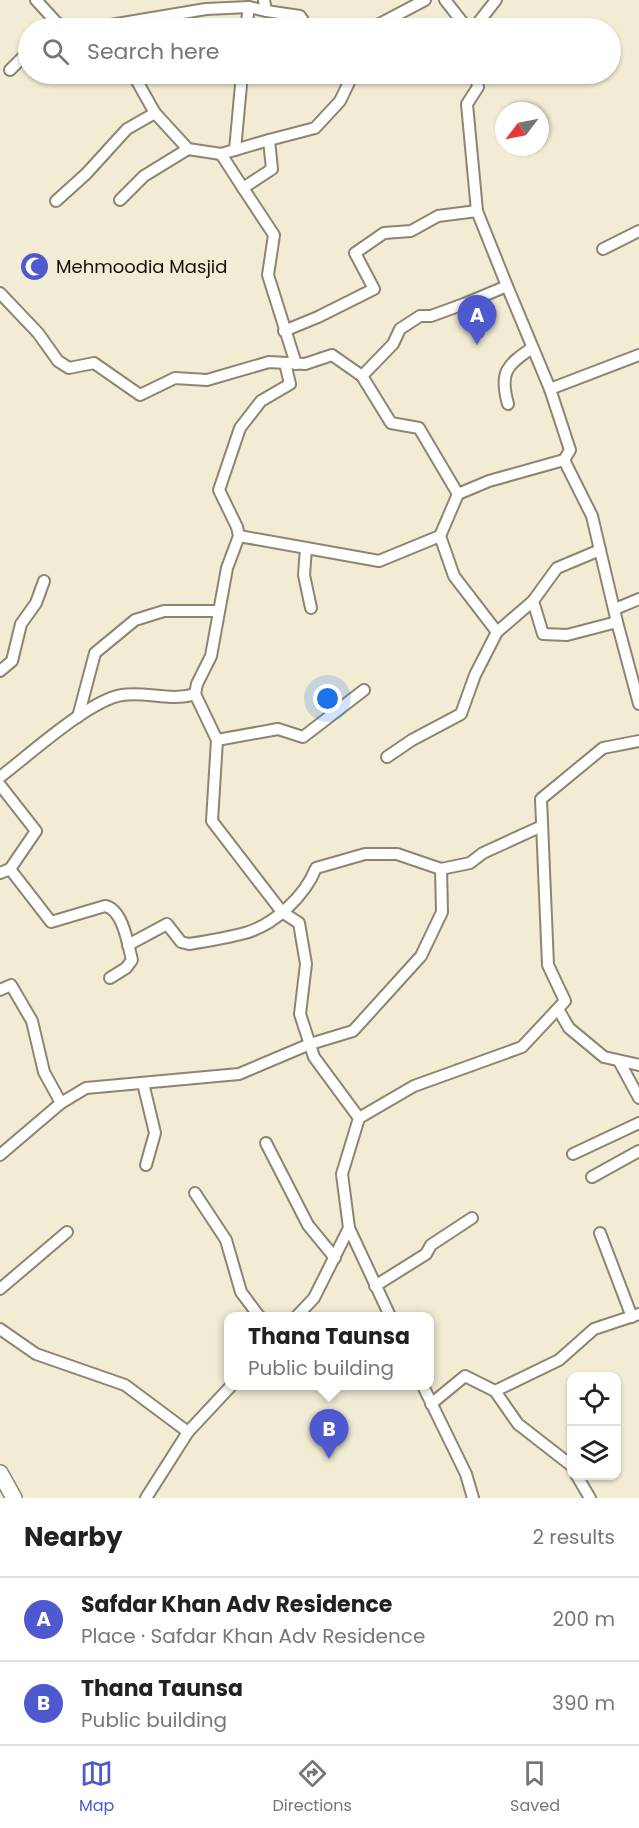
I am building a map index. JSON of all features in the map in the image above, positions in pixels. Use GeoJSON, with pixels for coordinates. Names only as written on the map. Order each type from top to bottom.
{"type":"FeatureCollection","features":[{"type":"Feature","properties":{"kind":"main road"},"geometry":{"type":"LineString","coordinates":[[0,1473],[14,1498]]}},
{"type":"Feature","properties":{"kind":"street"},"geometry":{"type":"LineString","coordinates":[[36,0],[48,18]]}},
{"type":"Feature","properties":{"kind":"street"},"geometry":{"type":"LineString","coordinates":[[391,18],[425,0]]}},
{"type":"Feature","properties":{"kind":"street"},"geometry":{"type":"LineString","coordinates":[[445,0],[459,18]]}},
{"type":"Feature","properties":{"kind":"street"},"geometry":{"type":"LineString","coordinates":[[482,18],[496,0]]}},
{"type":"Feature","properties":{"kind":"street"},"geometry":{"type":"LineString","coordinates":[[162,18],[206,9],[265,5],[301,18]]}},
{"type":"Feature","properties":{"kind":"street"},"geometry":{"type":"LineString","coordinates":[[247,18],[249,7]]}},
{"type":"Feature","properties":{"kind":"street"},"geometry":{"type":"LineString","coordinates":[[10,70],[18,62]]}},
{"type":"Feature","properties":{"kind":"street"},"geometry":{"type":"LineString","coordinates":[[139,84],[155,113],[188,149],[220,154],[315,128],[340,101],[348,84]]}},
{"type":"Feature","properties":{"kind":"street"},"geometry":{"type":"LineString","coordinates":[[235,150],[241,84]]}},
{"type":"Feature","properties":{"kind":"street"},"geometry":{"type":"LineString","coordinates":[[478,84],[478,87],[467,104],[477,211],[550,390],[570,450],[564,460],[489,481],[458,494],[440,536],[454,576],[497,632]]}},
{"type":"Feature","properties":{"kind":"street"},"geometry":{"type":"LineString","coordinates":[[56,201],[86,174],[127,129],[155,113]]}},
{"type":"Feature","properties":{"kind":"street"},"geometry":{"type":"LineString","coordinates":[[243,188],[272,169],[269,140]]}},
{"type":"Feature","properties":{"kind":"street"},"geometry":{"type":"LineString","coordinates":[[120,200],[144,176],[188,149]]}},
{"type":"Feature","properties":{"kind":"street"},"geometry":{"type":"LineString","coordinates":[[220,154],[274,235],[268,275],[291,363],[290,384],[261,401],[240,428],[219,490],[239,536],[226,568],[211,656],[196,684],[195,694],[217,740],[212,821],[282,912],[299,923],[306,964],[300,1014],[314,1057],[359,1118]]}},
{"type":"Feature","properties":{"kind":"street"},"geometry":{"type":"LineString","coordinates":[[284,331],[374,289],[355,253],[384,233],[411,231],[438,216],[477,211]]}},
{"type":"Feature","properties":{"kind":"street"},"geometry":{"type":"LineString","coordinates":[[603,249],[639,231]]}},
{"type":"Feature","properties":{"kind":"street"},"geometry":{"type":"LineString","coordinates":[[362,376],[393,344],[400,329],[420,315],[431,316],[507,286]]}},
{"type":"Feature","properties":{"kind":"street"},"geometry":{"type":"LineString","coordinates":[[0,293],[38,333],[58,361],[69,368],[94,363],[140,394],[175,378],[207,380],[269,362],[305,364],[332,355],[362,376],[391,423],[419,428],[458,494]]}},
{"type":"Feature","properties":{"kind":"street"},"geometry":{"type":"LineString","coordinates":[[464,304],[478,332]]}},
{"type":"Feature","properties":{"kind":"street"},"geometry":{"type":"LineString","coordinates":[[508,404],[502,384],[510,362],[532,348]]}},
{"type":"Feature","properties":{"kind":"street"},"geometry":{"type":"LineString","coordinates":[[550,390],[639,355]]}},
{"type":"Feature","properties":{"kind":"street"},"geometry":{"type":"LineString","coordinates":[[564,460],[592,516],[617,622],[635,675],[639,704]]}},
{"type":"Feature","properties":{"kind":"street"},"geometry":{"type":"LineString","coordinates":[[239,536],[379,561],[440,536]]}},
{"type":"Feature","properties":{"kind":"street"},"geometry":{"type":"LineString","coordinates":[[306,548],[304,576],[311,608]]}},
{"type":"Feature","properties":{"kind":"street"},"geometry":{"type":"LineString","coordinates":[[387,757],[411,740],[461,714],[475,675],[497,632],[533,601],[557,568],[600,550]]}},
{"type":"Feature","properties":{"kind":"street"},"geometry":{"type":"LineString","coordinates":[[0,671],[12,661],[24,616],[36,603],[44,581]]}},
{"type":"Feature","properties":{"kind":"street"},"geometry":{"type":"LineString","coordinates":[[615,609],[639,599]]}},
{"type":"Feature","properties":{"kind":"street"},"geometry":{"type":"LineString","coordinates":[[533,601],[543,634],[567,635],[617,622]]}},
{"type":"Feature","properties":{"kind":"street"},"geometry":{"type":"LineString","coordinates":[[78,717],[95,653],[135,620],[164,611],[217,611]]}},
{"type":"Feature","properties":{"kind":"street"},"geometry":{"type":"LineString","coordinates":[[217,740],[278,729],[303,737],[364,690]]}},
{"type":"Feature","properties":{"kind":"street"},"geometry":{"type":"LineString","coordinates":[[0,777],[78,717],[121,695],[181,699],[195,694]]}},
{"type":"Feature","properties":{"kind":"street"},"geometry":{"type":"LineString","coordinates":[[388,1312],[349,1228],[342,1174],[359,1118],[414,1086],[522,1047],[565,1001],[548,965],[541,799],[603,748],[639,741]]}},
{"type":"Feature","properties":{"kind":"street"},"geometry":{"type":"LineString","coordinates":[[0,785],[36,831],[5,871],[51,922],[110,907],[123,928],[132,960],[126,968],[110,978]]}},
{"type":"Feature","properties":{"kind":"street"},"geometry":{"type":"LineString","coordinates":[[128,945],[167,924],[181,942],[189,945],[247,933],[282,912],[311,882],[316,868],[365,854],[396,854],[441,869],[470,863],[483,853],[543,826]]}},
{"type":"Feature","properties":{"kind":"street"},"geometry":{"type":"LineString","coordinates":[[0,1155],[62,1103],[86,1088],[239,1074],[310,1044],[353,1031],[421,956],[442,912],[441,869]]}},
{"type":"Feature","properties":{"kind":"street"},"geometry":{"type":"LineString","coordinates":[[0,990],[11,985],[32,1021],[44,1072],[62,1103]]}},
{"type":"Feature","properties":{"kind":"street"},"geometry":{"type":"LineString","coordinates":[[558,1009],[569,1028],[604,1058],[639,1065]]}},
{"type":"Feature","properties":{"kind":"street"},"geometry":{"type":"LineString","coordinates":[[619,1061],[639,1098]]}},
{"type":"Feature","properties":{"kind":"street"},"geometry":{"type":"LineString","coordinates":[[143,1083],[154,1133],[146,1165]]}},
{"type":"Feature","properties":{"kind":"street"},"geometry":{"type":"LineString","coordinates":[[573,1154],[639,1123]]}},
{"type":"Feature","properties":{"kind":"street"},"geometry":{"type":"LineString","coordinates":[[266,1143],[308,1226],[335,1258]]}},
{"type":"Feature","properties":{"kind":"street"},"geometry":{"type":"LineString","coordinates":[[592,1178],[639,1151]]}},
{"type":"Feature","properties":{"kind":"street"},"geometry":{"type":"LineString","coordinates":[[195,1193],[226,1240],[241,1292],[255,1312]]}},
{"type":"Feature","properties":{"kind":"street"},"geometry":{"type":"LineString","coordinates":[[375,1286],[426,1254],[431,1245],[472,1218]]}},
{"type":"Feature","properties":{"kind":"street"},"geometry":{"type":"LineString","coordinates":[[301,1312],[314,1298],[349,1228]]}},
{"type":"Feature","properties":{"kind":"street"},"geometry":{"type":"LineString","coordinates":[[0,1289],[67,1232]]}},
{"type":"Feature","properties":{"kind":"street"},"geometry":{"type":"LineString","coordinates":[[495,1391],[559,1360],[594,1329],[635,1315],[600,1233]]}},
{"type":"Feature","properties":{"kind":"street"},"geometry":{"type":"LineString","coordinates":[[0,1329],[36,1354],[125,1385],[188,1432]]}},
{"type":"Feature","properties":{"kind":"street"},"geometry":{"type":"LineString","coordinates":[[432,1404],[465,1376],[495,1391],[518,1424],[567,1462]]}},
{"type":"Feature","properties":{"kind":"street"},"geometry":{"type":"LineString","coordinates":[[146,1498],[188,1432],[227,1390]]}},
{"type":"Feature","properties":{"kind":"street"},"geometry":{"type":"LineString","coordinates":[[425,1390],[466,1474],[473,1498]]}},
{"type":"Feature","properties":{"kind":"street"},"geometry":{"type":"LineString","coordinates":[[579,1480],[590,1498]]}},
{"type":"Feature","properties":{"kind":"place","name":"Mehmoodia Masjid"},"geometry":{"type":"Point","coordinates":[35,266]}},
{"type":"Feature","properties":{"kind":"place","name":"Safdar Khan Adv Residence"},"geometry":{"type":"Point","coordinates":[477,345]}},
{"type":"Feature","properties":{"kind":"place","name":"Thana Taunsa"},"geometry":{"type":"Point","coordinates":[329,1459]}}]}
